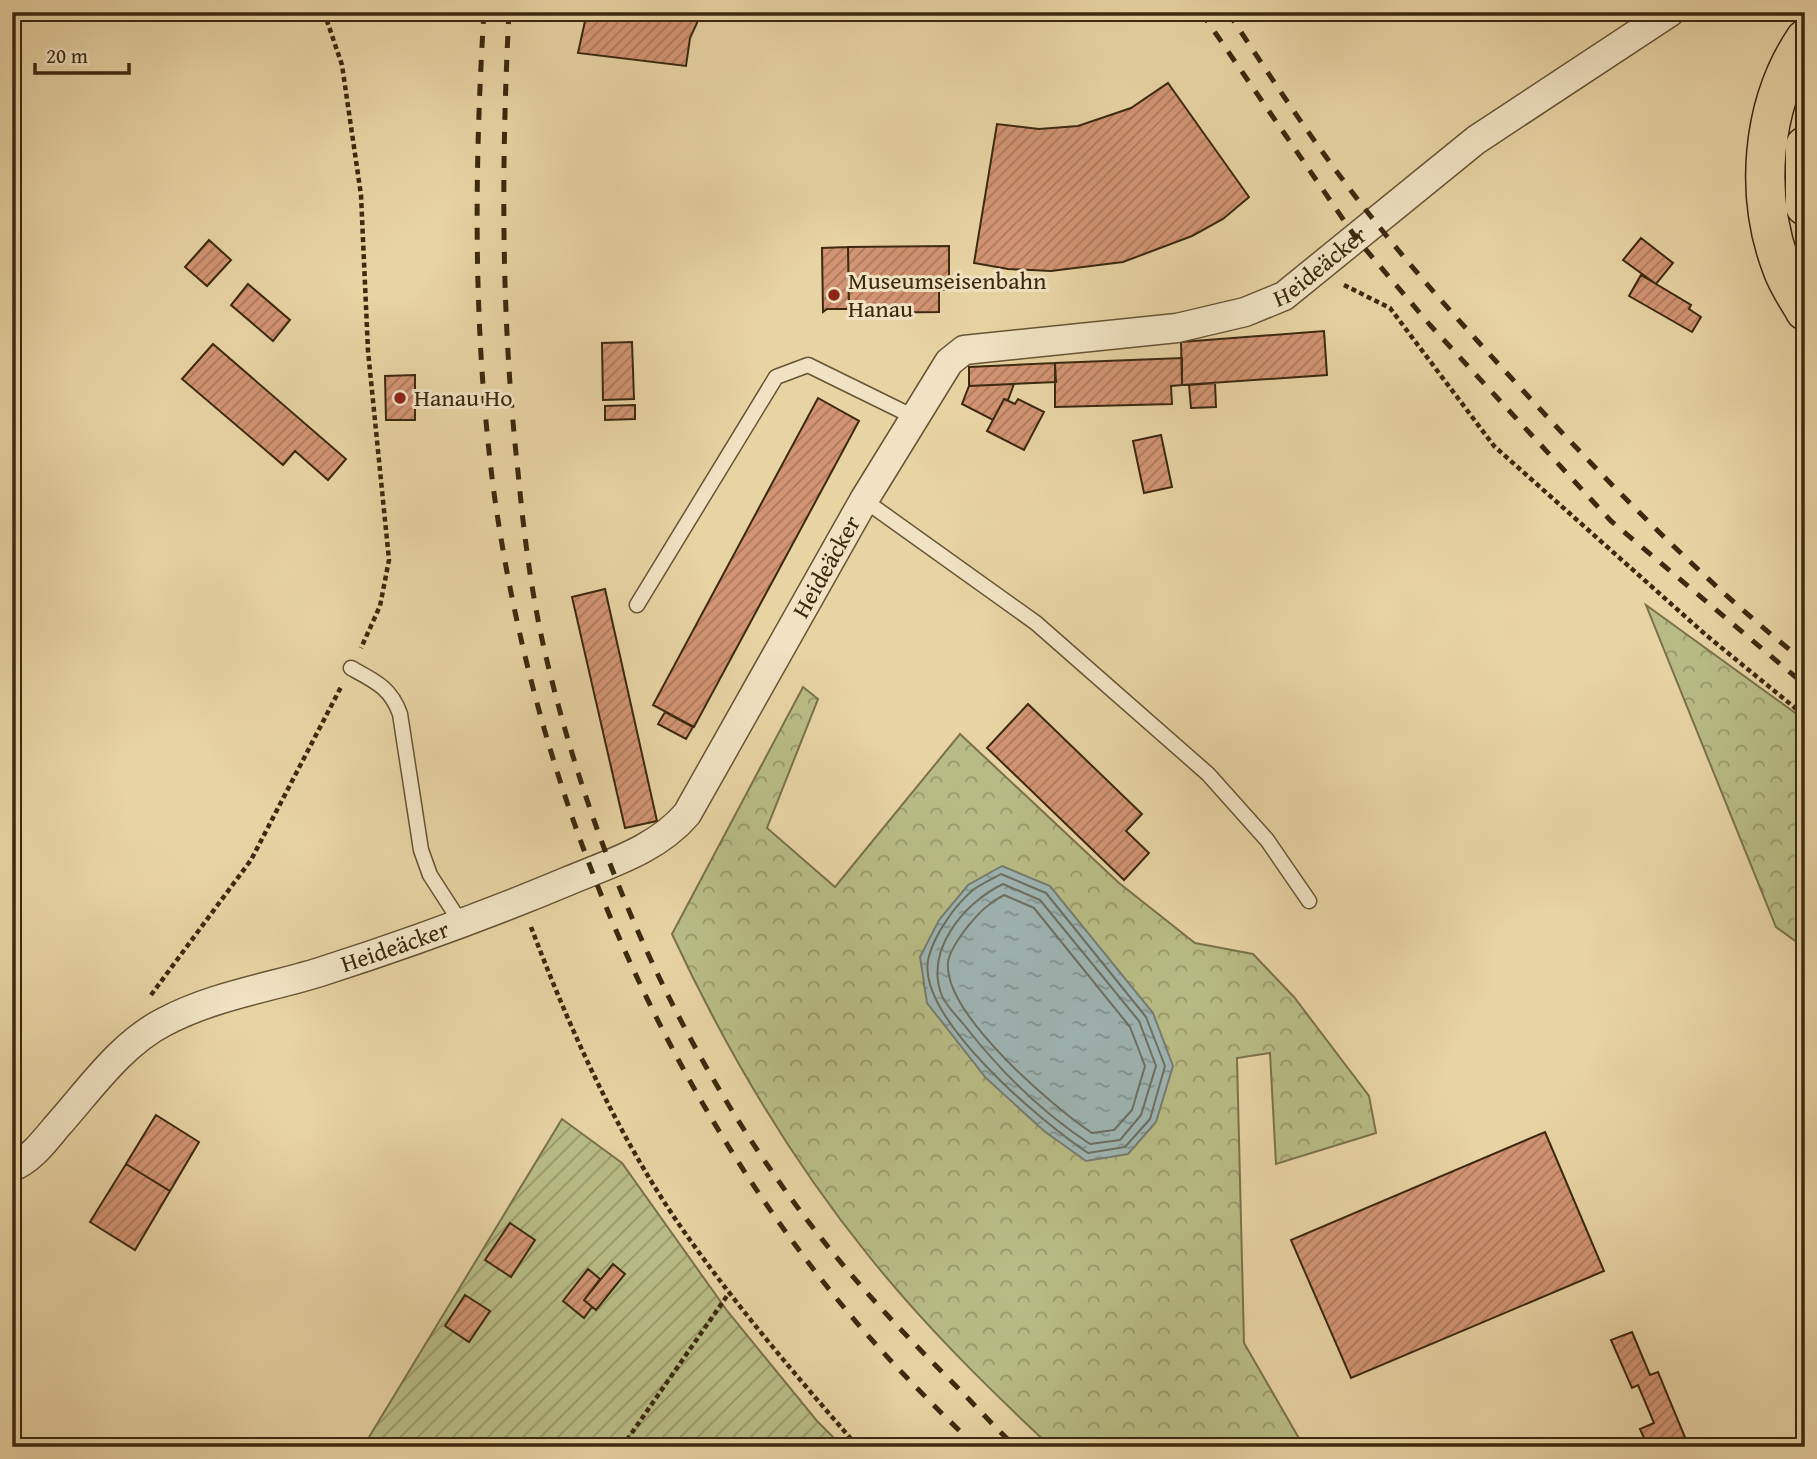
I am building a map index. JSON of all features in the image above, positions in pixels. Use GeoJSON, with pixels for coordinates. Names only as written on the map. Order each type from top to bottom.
{"type":"FeatureCollection","features":[{"type":"Feature","properties":{"kind":"highway"},"geometry":{"type":"LineString","coordinates":[[1805,39],[1784,76],[1775,103],[1765,180],[1770,228],[1782,270],[1805,311]]}},
{"type":"Feature","properties":{"kind":"highway"},"geometry":{"type":"LineString","coordinates":[[1805,146],[1805,206]]}},
{"type":"Feature","properties":{"kind":"street","name":"Heideäcker"},"geometry":{"type":"LineString","coordinates":[[12,1167],[39,1147],[108,1068],[137,1040],[161,1023],[200,1005],[318,972],[461,923],[661,841],[687,814],[864,500],[948,362],[964,350],[1177,328],[1245,312],[1284,296],[1476,140],[1670,12]]}},
{"type":"Feature","properties":{"kind":"lane"},"geometry":{"type":"LineString","coordinates":[[637,605],[776,377],[808,365],[916,418]]}},
{"type":"Feature","properties":{"kind":"lane"},"geometry":{"type":"LineString","coordinates":[[864,500],[1036,623],[1208,775],[1268,840],[1309,901]]}},
{"type":"Feature","properties":{"kind":"lane"},"geometry":{"type":"LineString","coordinates":[[351,668],[385,686],[394,696],[400,714],[421,850],[430,875],[461,923]]}},
{"type":"Feature","properties":{"kind":"path"},"geometry":{"type":"LineString","coordinates":[[148,1000],[194,933],[251,860],[351,668],[380,606],[389,560],[368,351],[361,195],[342,65],[324,12]]}},
{"type":"Feature","properties":{"kind":"path"},"geometry":{"type":"LineString","coordinates":[[1317,271],[1390,308],[1494,446],[1706,635],[1805,716]]}},
{"type":"Feature","properties":{"kind":"path"},"geometry":{"type":"LineString","coordinates":[[521,900],[553,985],[632,1148],[688,1238],[729,1293],[766,1341],[859,1447]]}},
{"type":"Feature","properties":{"kind":"path"},"geometry":{"type":"LineString","coordinates":[[622,1447],[729,1293]]}},
{"type":"Feature","properties":{"kind":"green space"},"geometry":{"type":"Polygon","coordinates":[[[1646,605],[1805,720],[1805,948],[1776,927],[1646,605]]]}},
{"type":"Feature","properties":{"kind":"green space"},"geometry":{"type":"Polygon","coordinates":[[[803,687],[818,699],[767,828],[835,887],[960,734],[1119,883],[1195,943],[1253,954],[1294,997],[1369,1096],[1376,1133],[1276,1164],[1270,1053],[1237,1058],[1244,1343],[1304,1447],[1051,1447],[911,1306],[811,1180],[736,1060],[672,934],[803,687]]]}},
{"type":"Feature","properties":{"kind":"green space"},"geometry":{"type":"Polygon","coordinates":[[[562,1119],[622,1163],[728,1312],[817,1421],[843,1447],[363,1447],[562,1119]]]}},
{"type":"Feature","properties":{"kind":"water"},"geometry":{"type":"Polygon","coordinates":[[[1002,866],[1050,886],[1153,1013],[1173,1066],[1156,1122],[1128,1154],[1086,1161],[1044,1131],[986,1078],[927,1003],[920,957],[939,920],[968,885],[1002,866]]]}},
{"type":"Feature","properties":{"kind":"building"},"geometry":{"type":"Polygon","coordinates":[[[587,12],[702,12],[690,38],[686,66],[578,53],[587,12]]]}},
{"type":"Feature","properties":{"kind":"building"},"geometry":{"type":"Polygon","coordinates":[[[1168,83],[1249,197],[1223,219],[1192,236],[1123,262],[1051,271],[1008,269],[974,263],[997,124],[1039,129],[1078,126],[1131,108],[1168,83]]]}},
{"type":"Feature","properties":{"kind":"building"},"geometry":{"type":"Polygon","coordinates":[[[1641,238],[1673,263],[1656,284],[1623,260],[1641,238]]]}},
{"type":"Feature","properties":{"kind":"building"},"geometry":{"type":"Polygon","coordinates":[[[209,240],[231,260],[207,286],[185,267],[209,240]]]}},
{"type":"Feature","properties":{"kind":"building"},"geometry":{"type":"Polygon","coordinates":[[[949,246],[949,290],[939,290],[939,312],[849,313],[848,247],[949,246]]]}},
{"type":"Feature","properties":{"kind":"building"},"geometry":{"type":"Polygon","coordinates":[[[848,247],[849,309],[827,309],[823,312],[822,248],[848,247]]]}},
{"type":"Feature","properties":{"kind":"building"},"geometry":{"type":"Polygon","coordinates":[[[1641,275],[1691,305],[1689,309],[1701,317],[1692,332],[1629,296],[1641,275]]]}},
{"type":"Feature","properties":{"kind":"building"},"geometry":{"type":"Polygon","coordinates":[[[248,284],[290,320],[273,341],[231,305],[248,284]]]}},
{"type":"Feature","properties":{"kind":"building"},"geometry":{"type":"Polygon","coordinates":[[[1324,331],[1327,375],[1182,385],[1181,342],[1324,331]]]}},
{"type":"Feature","properties":{"kind":"building"},"geometry":{"type":"Polygon","coordinates":[[[632,342],[634,399],[603,400],[602,343],[632,342]]]}},
{"type":"Feature","properties":{"kind":"building"},"geometry":{"type":"Polygon","coordinates":[[[213,344],[346,459],[328,480],[295,451],[283,465],[182,379],[213,344]]]}},
{"type":"Feature","properties":{"kind":"building"},"geometry":{"type":"Polygon","coordinates":[[[1182,358],[1182,385],[1171,386],[1172,404],[1055,407],[1055,363],[1182,358]]]}},
{"type":"Feature","properties":{"kind":"building"},"geometry":{"type":"Polygon","coordinates":[[[1055,363],[1056,382],[969,386],[969,367],[1055,363]]]}},
{"type":"Feature","properties":{"kind":"building","name":"Hanau Ho"},"geometry":{"type":"Polygon","coordinates":[[[415,375],[415,420],[386,420],[385,376],[415,375]]]}},
{"type":"Feature","properties":{"kind":"building"},"geometry":{"type":"Polygon","coordinates":[[[1215,383],[1216,407],[1191,408],[1189,385],[1215,383]]]}},
{"type":"Feature","properties":{"kind":"building"},"geometry":{"type":"Polygon","coordinates":[[[1014,384],[1008,400],[1004,399],[993,420],[962,404],[969,386],[1014,384]]]}},
{"type":"Feature","properties":{"kind":"building"},"geometry":{"type":"Polygon","coordinates":[[[818,398],[859,421],[694,727],[653,705],[818,398]]]}},
{"type":"Feature","properties":{"kind":"building"},"geometry":{"type":"Polygon","coordinates":[[[1004,399],[1015,404],[1018,399],[1044,412],[1024,450],[987,431],[1004,399]]]}},
{"type":"Feature","properties":{"kind":"building"},"geometry":{"type":"Polygon","coordinates":[[[635,405],[635,419],[605,420],[605,406],[635,405]]]}},
{"type":"Feature","properties":{"kind":"building"},"geometry":{"type":"Polygon","coordinates":[[[1161,435],[1172,487],[1144,493],[1133,441],[1161,435]]]}},
{"type":"Feature","properties":{"kind":"building"},"geometry":{"type":"Polygon","coordinates":[[[605,589],[657,821],[625,828],[572,597],[605,589]]]}},
{"type":"Feature","properties":{"kind":"building"},"geometry":{"type":"Polygon","coordinates":[[[1028,704],[1142,814],[1126,831],[1149,853],[1124,880],[987,748],[1028,704]]]}},
{"type":"Feature","properties":{"kind":"building"},"geometry":{"type":"Polygon","coordinates":[[[665,712],[693,727],[686,739],[658,724],[665,712]]]}},
{"type":"Feature","properties":{"kind":"building"},"geometry":{"type":"Polygon","coordinates":[[[156,1115],[199,1142],[170,1191],[126,1164],[156,1115]]]}},
{"type":"Feature","properties":{"kind":"building"},"geometry":{"type":"Polygon","coordinates":[[[1545,1132],[1604,1271],[1351,1378],[1291,1240],[1545,1132]]]}},
{"type":"Feature","properties":{"kind":"building"},"geometry":{"type":"Polygon","coordinates":[[[126,1164],[170,1191],[135,1250],[90,1222],[126,1164]]]}},
{"type":"Feature","properties":{"kind":"building"},"geometry":{"type":"Polygon","coordinates":[[[510,1223],[535,1240],[511,1277],[485,1260],[510,1223]]]}},
{"type":"Feature","properties":{"kind":"building"},"geometry":{"type":"Polygon","coordinates":[[[613,1264],[625,1274],[596,1310],[584,1300],[613,1264]]]}},
{"type":"Feature","properties":{"kind":"building"},"geometry":{"type":"Polygon","coordinates":[[[588,1269],[600,1279],[584,1300],[592,1307],[584,1318],[563,1301],[588,1269]]]}},
{"type":"Feature","properties":{"kind":"building"},"geometry":{"type":"Polygon","coordinates":[[[465,1295],[490,1311],[469,1342],[445,1326],[465,1295]]]}},
{"type":"Feature","properties":{"kind":"building"},"geometry":{"type":"Polygon","coordinates":[[[1632,1332],[1650,1375],[1658,1372],[1689,1447],[1648,1447],[1640,1429],[1654,1423],[1638,1385],[1632,1388],[1611,1340],[1632,1332]]]}},
{"type":"Feature","properties":{"kind":"railway"},"geometry":{"type":"LineString","coordinates":[[484,12],[478,132],[477,253],[487,433],[513,604],[540,715],[574,823],[616,929],[664,1032],[719,1131],[782,1226],[851,1316],[912,1383],[976,1447]]}},
{"type":"Feature","properties":{"kind":"railway"},"geometry":{"type":"LineString","coordinates":[[509,12],[504,243],[508,357],[520,496],[529,567],[547,661],[592,815],[653,964],[689,1036],[729,1106],[773,1173],[821,1238],[869,1295],[1016,1447]]}},
{"type":"Feature","properties":{"kind":"railway"},"geometry":{"type":"LineString","coordinates":[[1201,12],[1356,238],[1430,325],[1611,521],[1805,685]]}},
{"type":"Feature","properties":{"kind":"railway"},"geometry":{"type":"LineString","coordinates":[[1228,12],[1338,173],[1441,300],[1552,422],[1643,516],[1738,606],[1805,662]]}},
{"type":"Feature","properties":{"kind":"place","name":"Museumseisenbahn Hanau"},"geometry":{"type":"Point","coordinates":[834,295]}},
{"type":"Feature","properties":{"kind":"place","name":"Hanau Ho"},"geometry":{"type":"Point","coordinates":[400,398]}}]}
